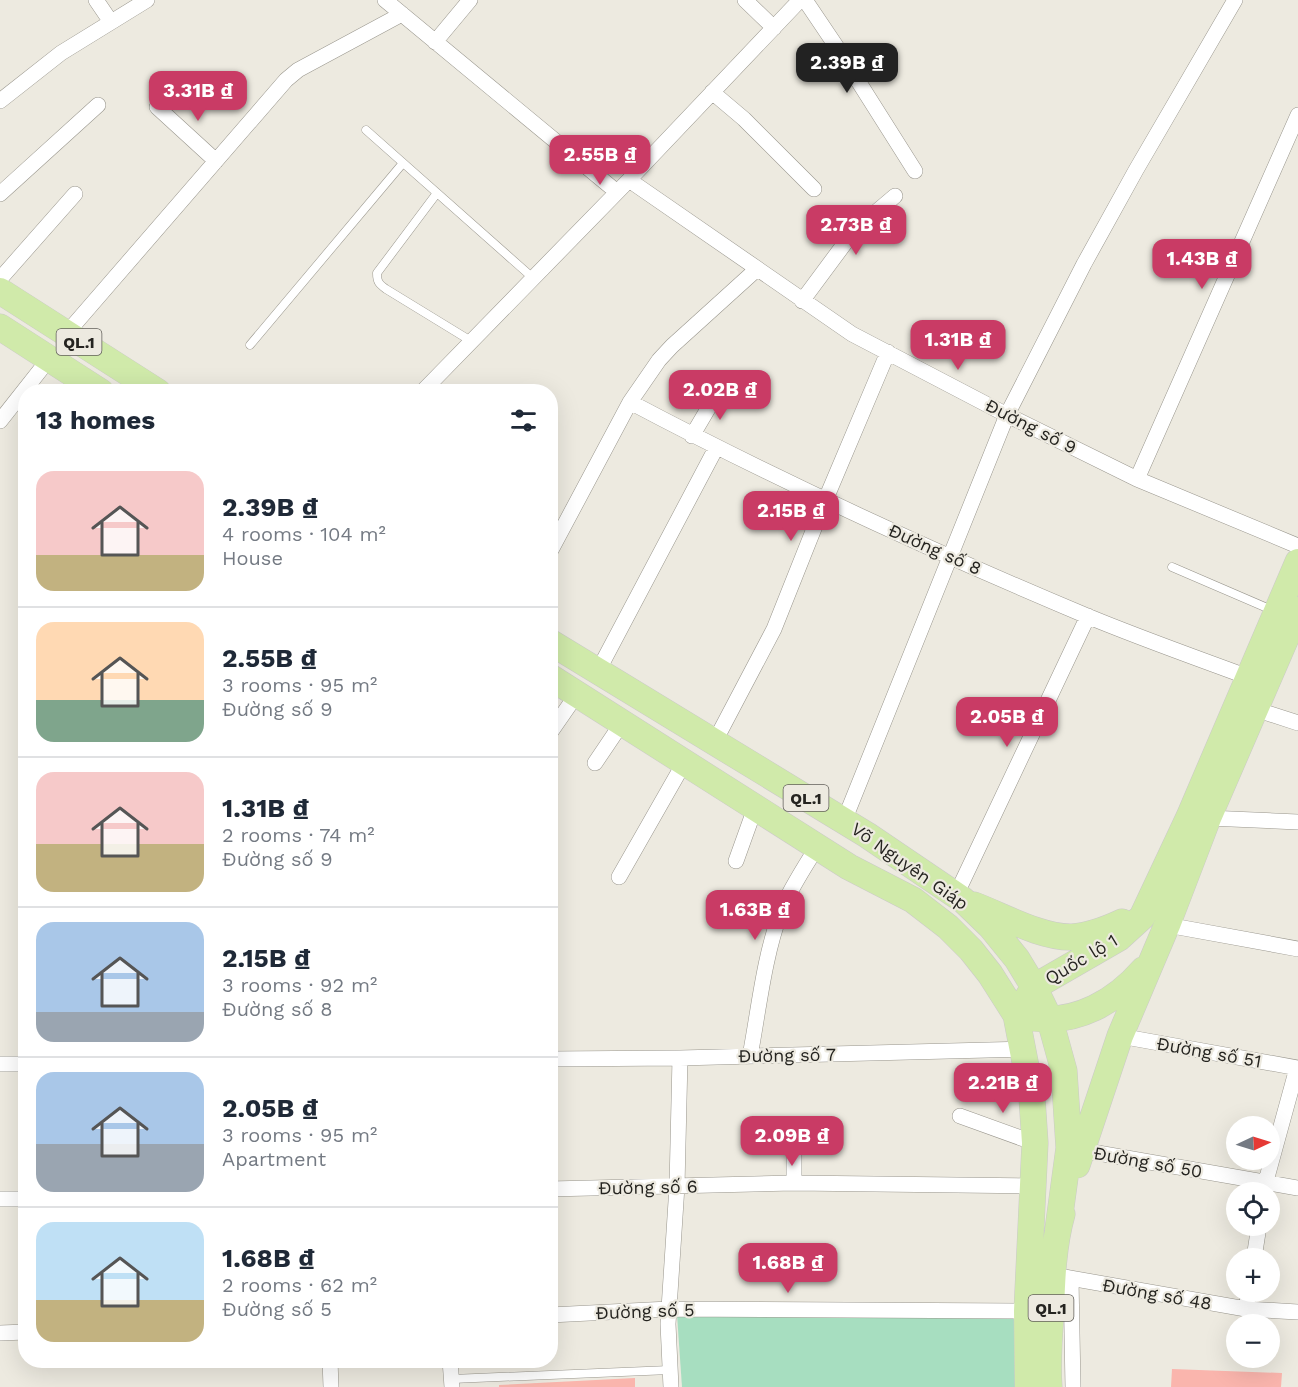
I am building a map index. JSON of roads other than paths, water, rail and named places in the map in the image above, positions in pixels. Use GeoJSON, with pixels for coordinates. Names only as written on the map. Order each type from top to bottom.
{"type":"FeatureCollection","features":[{"type":"Feature","properties":{"kind":"highway","name":"QL.1"},"geometry":{"type":"LineString","coordinates":[[0,291],[145,384]]}},
{"type":"Feature","properties":{"kind":"highway","name":"QL.1"},"geometry":{"type":"LineString","coordinates":[[0,327],[88,384]]}},
{"type":"Feature","properties":{"kind":"highway","name":"Quốc lộ 1"},"geometry":{"type":"LineString","coordinates":[[1061,1387],[1048,1367],[1062,1277],[1058,1229],[1075,1149],[1167,925],[1208,818],[1255,709],[1287,611],[1298,562]]}},
{"type":"Feature","properties":{"kind":"highway","name":"Quốc lộ 1"},"geometry":{"type":"LineString","coordinates":[[1016,1015],[1034,987],[1119,938],[1142,917],[1189,817],[1248,677],[1287,611]]}},
{"type":"Feature","properties":{"kind":"highway","name":"Võ Nguyên Giáp"},"geometry":{"type":"LineString","coordinates":[[558,647],[844,821],[960,897],[991,927],[1017,959],[1050,1020],[1064,1071],[1075,1149]]}},
{"type":"Feature","properties":{"kind":"highway","name":"Võ Nguyên Giáp"},"geometry":{"type":"LineString","coordinates":[[558,682],[849,867],[913,900],[948,927],[971,950],[990,974],[1016,1015]]}},
{"type":"Feature","properties":{"kind":"highway"},"geometry":{"type":"LineString","coordinates":[[960,897],[1026,926],[1072,937],[1095,932],[1121,922],[1147,906]]}},
{"type":"Feature","properties":{"kind":"highway"},"geometry":{"type":"LineString","coordinates":[[1016,1015],[1050,1020],[1070,1017],[1101,1006],[1131,984],[1153,959]]}},
{"type":"Feature","properties":{"kind":"highway","name":"QL.1"},"geometry":{"type":"LineString","coordinates":[[1016,1015],[1032,1098],[1035,1143],[1027,1311],[1028,1387]]}},
{"type":"Feature","properties":{"kind":"street"},"geometry":{"type":"LineString","coordinates":[[96,0],[111,22]]}},
{"type":"Feature","properties":{"kind":"street"},"geometry":{"type":"LineString","coordinates":[[0,101],[61,53],[147,0]]}},
{"type":"Feature","properties":{"kind":"street"},"geometry":{"type":"LineString","coordinates":[[385,0],[616,192]]}},
{"type":"Feature","properties":{"kind":"street"},"geometry":{"type":"LineString","coordinates":[[435,42],[470,0]]}},
{"type":"Feature","properties":{"kind":"street"},"geometry":{"type":"LineString","coordinates":[[745,0],[774,28]]}},
{"type":"Feature","properties":{"kind":"street"},"geometry":{"type":"LineString","coordinates":[[430,384],[629,180],[800,0]]}},
{"type":"Feature","properties":{"kind":"street"},"geometry":{"type":"LineString","coordinates":[[805,0],[915,171]]}},
{"type":"Feature","properties":{"kind":"street"},"geometry":{"type":"LineString","coordinates":[[844,821],[1006,415],[1130,180],[1235,0]]}},
{"type":"Feature","properties":{"kind":"street"},"geometry":{"type":"LineString","coordinates":[[66,334],[286,80],[298,70],[402,14]]}},
{"type":"Feature","properties":{"kind":"street"},"geometry":{"type":"LineString","coordinates":[[712,92],[814,189]]}},
{"type":"Feature","properties":{"kind":"street"},"geometry":{"type":"LineString","coordinates":[[0,194],[98,105]]}},
{"type":"Feature","properties":{"kind":"street"},"geometry":{"type":"LineString","coordinates":[[157,108],[216,161]]}},
{"type":"Feature","properties":{"kind":"street"},"geometry":{"type":"LineString","coordinates":[[1137,479],[1298,115]]}},
{"type":"Feature","properties":{"kind":"street","name":"Đường số 9"},"geometry":{"type":"LineString","coordinates":[[629,180],[852,334],[1006,415],[1137,479],[1298,546]]}},
{"type":"Feature","properties":{"kind":"street"},"geometry":{"type":"LineString","coordinates":[[0,279],[75,194]]}},
{"type":"Feature","properties":{"kind":"street"},"geometry":{"type":"LineString","coordinates":[[802,301],[844,243],[895,196]]}},
{"type":"Feature","properties":{"kind":"street"},"geometry":{"type":"LineString","coordinates":[[558,537],[630,402],[672,346],[757,269]]}},
{"type":"Feature","properties":{"kind":"street"},"geometry":{"type":"LineString","coordinates":[[714,743],[771,637],[888,352]]}},
{"type":"Feature","properties":{"kind":"street"},"geometry":{"type":"LineString","coordinates":[[29,384],[49,359]]}},
{"type":"Feature","properties":{"kind":"street"},"geometry":{"type":"LineString","coordinates":[[693,436],[719,390]]}},
{"type":"Feature","properties":{"kind":"street"},"geometry":{"type":"LineString","coordinates":[[0,421],[18,398]]}},
{"type":"Feature","properties":{"kind":"street","name":"Đường số 8"},"geometry":{"type":"LineString","coordinates":[[630,402],[716,448],[825,501],[1088,616],[1248,677]]}},
{"type":"Feature","properties":{"kind":"street"},"geometry":{"type":"LineString","coordinates":[[598,671],[716,448]]}},
{"type":"Feature","properties":{"kind":"street"},"geometry":{"type":"LineString","coordinates":[[960,897],[1088,616]]}},
{"type":"Feature","properties":{"kind":"street"},"geometry":{"type":"LineString","coordinates":[[558,721],[577,694]]}},
{"type":"Feature","properties":{"kind":"street"},"geometry":{"type":"LineString","coordinates":[[1255,709],[1298,723]]}},
{"type":"Feature","properties":{"kind":"street"},"geometry":{"type":"LineString","coordinates":[[595,763],[622,723]]}},
{"type":"Feature","properties":{"kind":"street"},"geometry":{"type":"LineString","coordinates":[[619,877],[684,763]]}},
{"type":"Feature","properties":{"kind":"street"},"geometry":{"type":"LineString","coordinates":[[736,861],[755,808]]}},
{"type":"Feature","properties":{"kind":"street"},"geometry":{"type":"LineString","coordinates":[[1208,818],[1298,822]]}},
{"type":"Feature","properties":{"kind":"street"},"geometry":{"type":"LineString","coordinates":[[750,1056],[770,950],[782,910],[790,891],[817,847]]}},
{"type":"Feature","properties":{"kind":"street"},"geometry":{"type":"LineString","coordinates":[[1167,925],[1298,948]]}},
{"type":"Feature","properties":{"kind":"street","name":"Đường số 51"},"geometry":{"type":"LineString","coordinates":[[1120,1036],[1298,1068]]}},
{"type":"Feature","properties":{"kind":"street","name":"Đường số 7"},"geometry":{"type":"LineString","coordinates":[[558,1059],[1023,1049]]}},
{"type":"Feature","properties":{"kind":"street"},"geometry":{"type":"LineString","coordinates":[[671,1387],[669,1310],[677,1186],[680,1058]]}},
{"type":"Feature","properties":{"kind":"street"},"geometry":{"type":"LineString","coordinates":[[0,1064],[18,1064]]}},
{"type":"Feature","properties":{"kind":"street"},"geometry":{"type":"LineString","coordinates":[[1266,1182],[1298,1068]]}},
{"type":"Feature","properties":{"kind":"street"},"geometry":{"type":"LineString","coordinates":[[960,1116],[1035,1143]]}},
{"type":"Feature","properties":{"kind":"street"},"geometry":{"type":"LineString","coordinates":[[794,1126],[794,1183]]}},
{"type":"Feature","properties":{"kind":"street","name":"Đường số 50"},"geometry":{"type":"LineString","coordinates":[[1075,1149],[1235,1182]]}},
{"type":"Feature","properties":{"kind":"street","name":"Đường số 6"},"geometry":{"type":"LineString","coordinates":[[558,1189],[794,1183],[1033,1186]]}},
{"type":"Feature","properties":{"kind":"street","name":"Đường số 50"},"geometry":{"type":"LineString","coordinates":[[1280,1188],[1298,1188]]}},
{"type":"Feature","properties":{"kind":"street"},"geometry":{"type":"LineString","coordinates":[[0,1199],[18,1199]]}},
{"type":"Feature","properties":{"kind":"street","name":"Đường số 48"},"geometry":{"type":"LineString","coordinates":[[1062,1277],[1246,1309],[1298,1312]]}},
{"type":"Feature","properties":{"kind":"street"},"geometry":{"type":"LineString","coordinates":[[1246,1309],[1247,1302]]}},
{"type":"Feature","properties":{"kind":"street","name":"Đường số 5"},"geometry":{"type":"LineString","coordinates":[[558,1315],[669,1310],[1027,1311]]}},
{"type":"Feature","properties":{"kind":"street"},"geometry":{"type":"LineString","coordinates":[[0,1333],[18,1332]]}},
{"type":"Feature","properties":{"kind":"street"},"geometry":{"type":"LineString","coordinates":[[330,1368],[331,1387]]}},
{"type":"Feature","properties":{"kind":"street"},"geometry":{"type":"LineString","coordinates":[[451,1368],[452,1383]]}},
{"type":"Feature","properties":{"kind":"lane"},"geometry":{"type":"LineString","coordinates":[[366,130],[533,278]]}},
{"type":"Feature","properties":{"kind":"lane"},"geometry":{"type":"LineString","coordinates":[[250,345],[403,163]]}},
{"type":"Feature","properties":{"kind":"lane"},"geometry":{"type":"LineString","coordinates":[[437,194],[377,273],[378,283],[471,341]]}},
{"type":"Feature","properties":{"kind":"lane"},"geometry":{"type":"LineString","coordinates":[[1172,567],[1287,611]]}},
{"type":"Feature","properties":{"kind":"lane"},"geometry":{"type":"LineString","coordinates":[[452,1383],[670,1370]]}}]}
